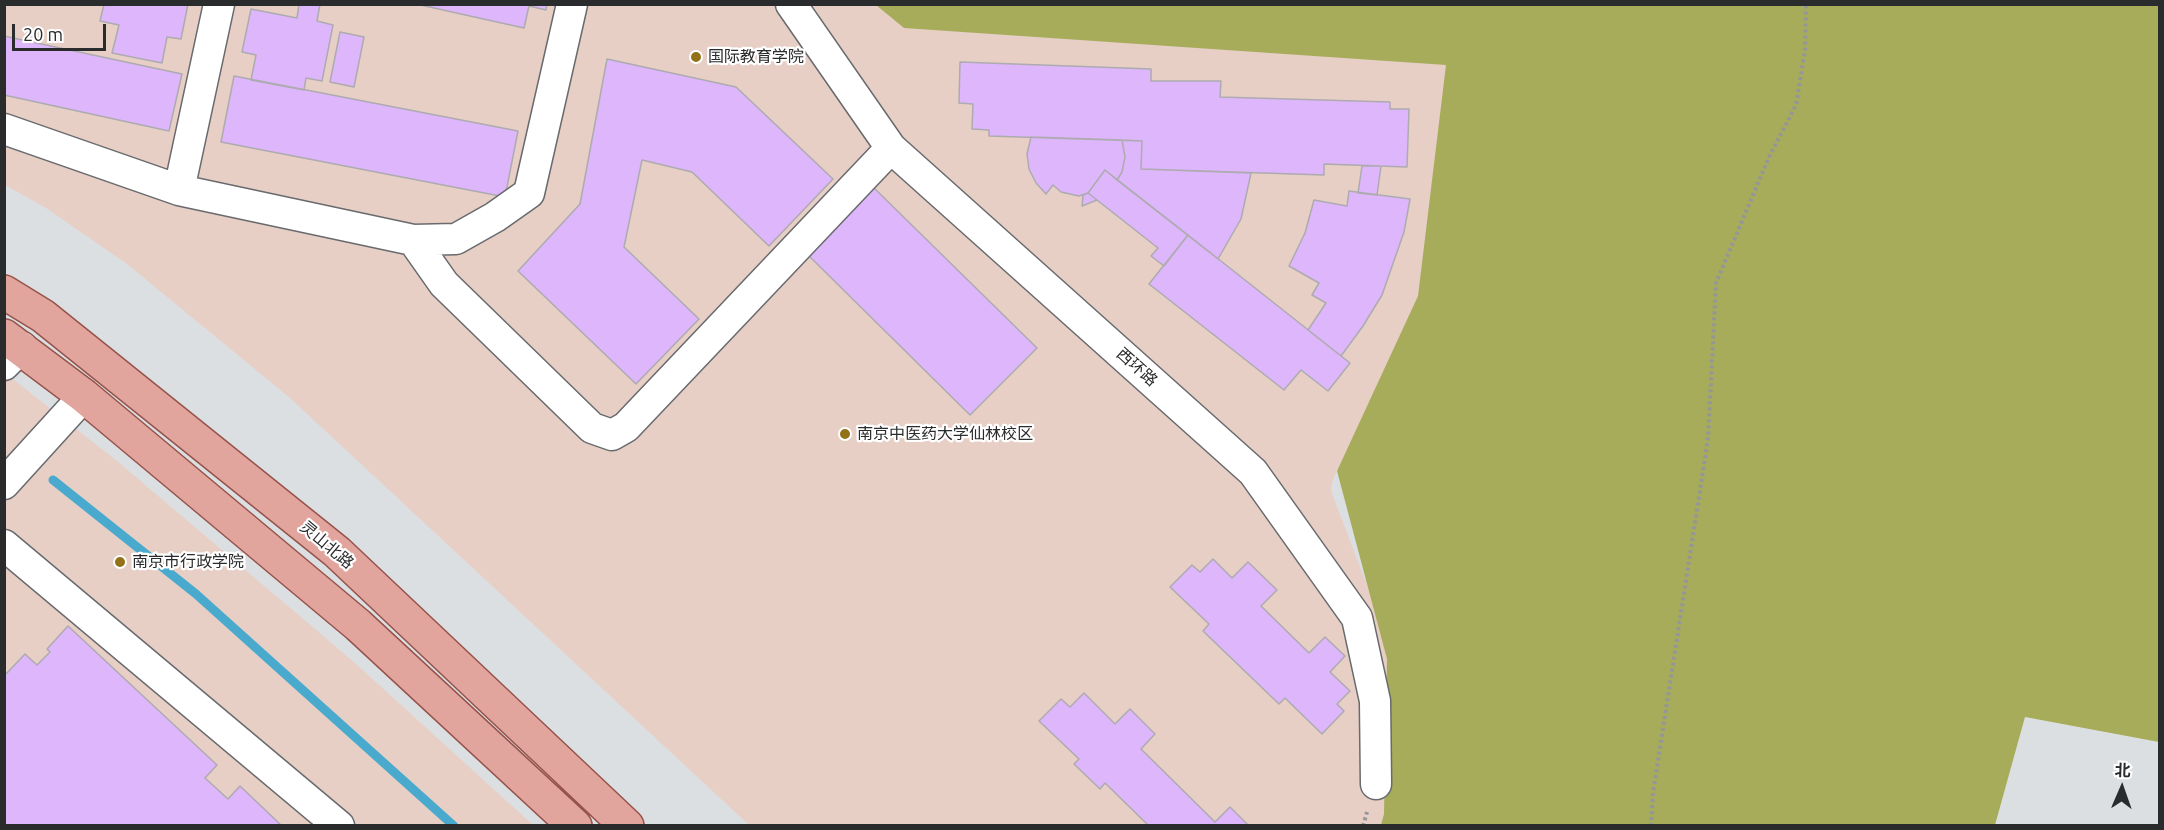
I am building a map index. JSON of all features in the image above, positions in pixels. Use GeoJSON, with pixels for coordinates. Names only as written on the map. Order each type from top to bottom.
{"type":"FeatureCollection","features":[{"type":"Feature","properties":{"kind":"main road","name":"灵山北路"},"geometry":{"type":"LineString","coordinates":[[4,292],[43,316],[338,552],[627,825]]}},
{"type":"Feature","properties":{"kind":"main road"},"geometry":{"type":"LineString","coordinates":[[10,349],[84,396],[358,625],[575,825]]}},
{"type":"Feature","properties":{"kind":"lane"},"geometry":{"type":"LineString","coordinates":[[179,190],[219,4]]}},
{"type":"Feature","properties":{"kind":"lane"},"geometry":{"type":"LineString","coordinates":[[4,129],[179,190],[413,240],[456,239],[495,217],[529,193],[572,4]]}},
{"type":"Feature","properties":{"kind":"lane","name":"西环路"},"geometry":{"type":"LineString","coordinates":[[791,4],[891,148],[1253,472],[1357,618],[1375,701],[1376,784]]}},
{"type":"Feature","properties":{"kind":"lane"},"geometry":{"type":"LineString","coordinates":[[413,240],[444,284],[592,428],[612,435],[626,428],[891,148]]}},
{"type":"Feature","properties":{"kind":"lane"},"geometry":{"type":"LineString","coordinates":[[4,484],[84,396]]}},
{"type":"Feature","properties":{"kind":"lane"},"geometry":{"type":"LineString","coordinates":[[4,545],[339,825]]}},
{"type":"Feature","properties":{"kind":"path"},"geometry":{"type":"LineString","coordinates":[[1651,825],[1653,793],[1708,439],[1716,283],[1769,157],[1796,105],[1805,50],[1806,4]]}},
{"type":"Feature","properties":{"kind":"shaded area","name":"南京中医药大学仙林校区"},"geometry":{"type":"Polygon","coordinates":[[[1020,4],[1453,31],[1475,163],[1388,397],[1337,470],[1331,491],[1380,619],[1394,691],[1387,825],[749,825],[290,398],[127,264],[46,208],[5,185],[5,5],[1020,4]]]}},
{"type":"Feature","properties":{"kind":"shaded area","name":"南京市行政学院"},"geometry":{"type":"Polygon","coordinates":[[[4,372],[117,461],[355,663],[533,825],[5,825],[4,372]]]}},
{"type":"Feature","properties":{"kind":"green space"},"geometry":{"type":"Polygon","coordinates":[[[876,5],[2159,5],[2159,742],[2025,717],[1995,825],[1381,825],[1384,814],[1387,659],[1337,471],[1418,296],[1446,65],[904,28],[876,5]]]}},
{"type":"Feature","properties":{"kind":"building"},"geometry":{"type":"Polygon","coordinates":[[[104,4],[188,4],[181,39],[167,37],[162,63],[112,53],[119,25],[100,21],[104,4]]]}},
{"type":"Feature","properties":{"kind":"building"},"geometry":{"type":"Polygon","coordinates":[[[299,4],[320,4],[317,21],[333,25],[322,81],[306,78],[304,90],[251,80],[256,55],[242,52],[251,9],[297,18],[299,4]]]}},
{"type":"Feature","properties":{"kind":"building"},"geometry":{"type":"Polygon","coordinates":[[[416,4],[547,4],[546,10],[529,6],[524,28],[416,4]]]}},
{"type":"Feature","properties":{"kind":"building"},"geometry":{"type":"Polygon","coordinates":[[[340,32],[364,37],[354,87],[330,82],[340,32]]]}},
{"type":"Feature","properties":{"kind":"building"},"geometry":{"type":"Polygon","coordinates":[[[4,36],[182,74],[169,131],[4,95],[4,36]]]}},
{"type":"Feature","properties":{"kind":"building"},"geometry":{"type":"Polygon","coordinates":[[[607,59],[736,87],[833,179],[769,246],[692,172],[642,160],[624,247],[699,319],[636,384],[518,271],[580,204],[607,59]]]}},
{"type":"Feature","properties":{"kind":"building"},"geometry":{"type":"Polygon","coordinates":[[[960,62],[1151,69],[1151,81],[1221,81],[1220,97],[1390,102],[1390,109],[1409,109],[1407,167],[1324,164],[1324,175],[1141,169],[1142,141],[989,136],[989,130],[972,129],[973,104],[959,103],[960,62]]]}},
{"type":"Feature","properties":{"kind":"building"},"geometry":{"type":"Polygon","coordinates":[[[234,76],[518,131],[505,197],[221,142],[234,76]]]}},
{"type":"Feature","properties":{"kind":"building"},"geometry":{"type":"Polygon","coordinates":[[[1031,137],[1122,140],[1125,157],[1122,172],[1117,180],[1105,170],[1088,193],[1079,196],[1061,192],[1053,185],[1046,194],[1036,183],[1029,169],[1027,154],[1031,137]]]}},
{"type":"Feature","properties":{"kind":"building"},"geometry":{"type":"Polygon","coordinates":[[[1122,140],[1142,141],[1141,169],[1251,173],[1241,219],[1218,259],[1117,180],[1122,172],[1125,157],[1122,140]]]}},
{"type":"Feature","properties":{"kind":"building"},"geometry":{"type":"Polygon","coordinates":[[[1362,166],[1381,166],[1377,195],[1358,193],[1362,166]]]}},
{"type":"Feature","properties":{"kind":"building"},"geometry":{"type":"Polygon","coordinates":[[[1105,170],[1188,235],[1164,266],[1151,256],[1158,248],[1088,193],[1105,170]]]}},
{"type":"Feature","properties":{"kind":"building"},"geometry":{"type":"Polygon","coordinates":[[[872,186],[1037,348],[970,415],[806,253],[872,186]]]}},
{"type":"Feature","properties":{"kind":"building"},"geometry":{"type":"Polygon","coordinates":[[[1349,191],[1410,199],[1404,232],[1382,295],[1341,356],[1308,330],[1326,303],[1312,295],[1319,283],[1289,266],[1305,233],[1314,200],[1347,206],[1349,191]]]}},
{"type":"Feature","properties":{"kind":"building"},"geometry":{"type":"Polygon","coordinates":[[[1088,193],[1097,200],[1082,206],[1083,195],[1088,193]]]}},
{"type":"Feature","properties":{"kind":"building"},"geometry":{"type":"Polygon","coordinates":[[[1188,235],[1350,363],[1328,391],[1301,370],[1284,390],[1149,284],[1188,235]]]}},
{"type":"Feature","properties":{"kind":"building"},"geometry":{"type":"Polygon","coordinates":[[[1213,559],[1232,578],[1248,562],[1277,590],[1261,606],[1309,653],[1325,637],[1345,656],[1330,672],[1350,691],[1337,704],[1344,711],[1322,734],[1285,698],[1279,704],[1203,631],[1209,624],[1170,587],[1192,565],[1200,572],[1213,559]]]}},
{"type":"Feature","properties":{"kind":"building"},"geometry":{"type":"Polygon","coordinates":[[[68,626],[217,765],[205,778],[228,799],[240,786],[282,826],[4,826],[4,676],[25,654],[37,665],[50,652],[47,649],[68,626]]]}},
{"type":"Feature","properties":{"kind":"building"},"geometry":{"type":"Polygon","coordinates":[[[1084,693],[1115,724],[1130,709],[1155,734],[1141,749],[1215,822],[1230,807],[1249,826],[1149,826],[1105,783],[1100,789],[1074,764],[1079,759],[1039,721],[1061,699],[1070,707],[1084,693]]]}},
{"type":"Feature","properties":{"kind":"waterway"},"geometry":{"type":"LineString","coordinates":[[53,480],[196,594],[454,826]]}},
{"type":"Feature","properties":{"kind":"place","name":"国际教育学院"},"geometry":{"type":"Point","coordinates":[696,57]}},
{"type":"Feature","properties":{"kind":"place","name":"南京中医药大学仙林校区"},"geometry":{"type":"Point","coordinates":[845,434]}},
{"type":"Feature","properties":{"kind":"place","name":"南京市行政学院"},"geometry":{"type":"Point","coordinates":[120,562]}}]}
